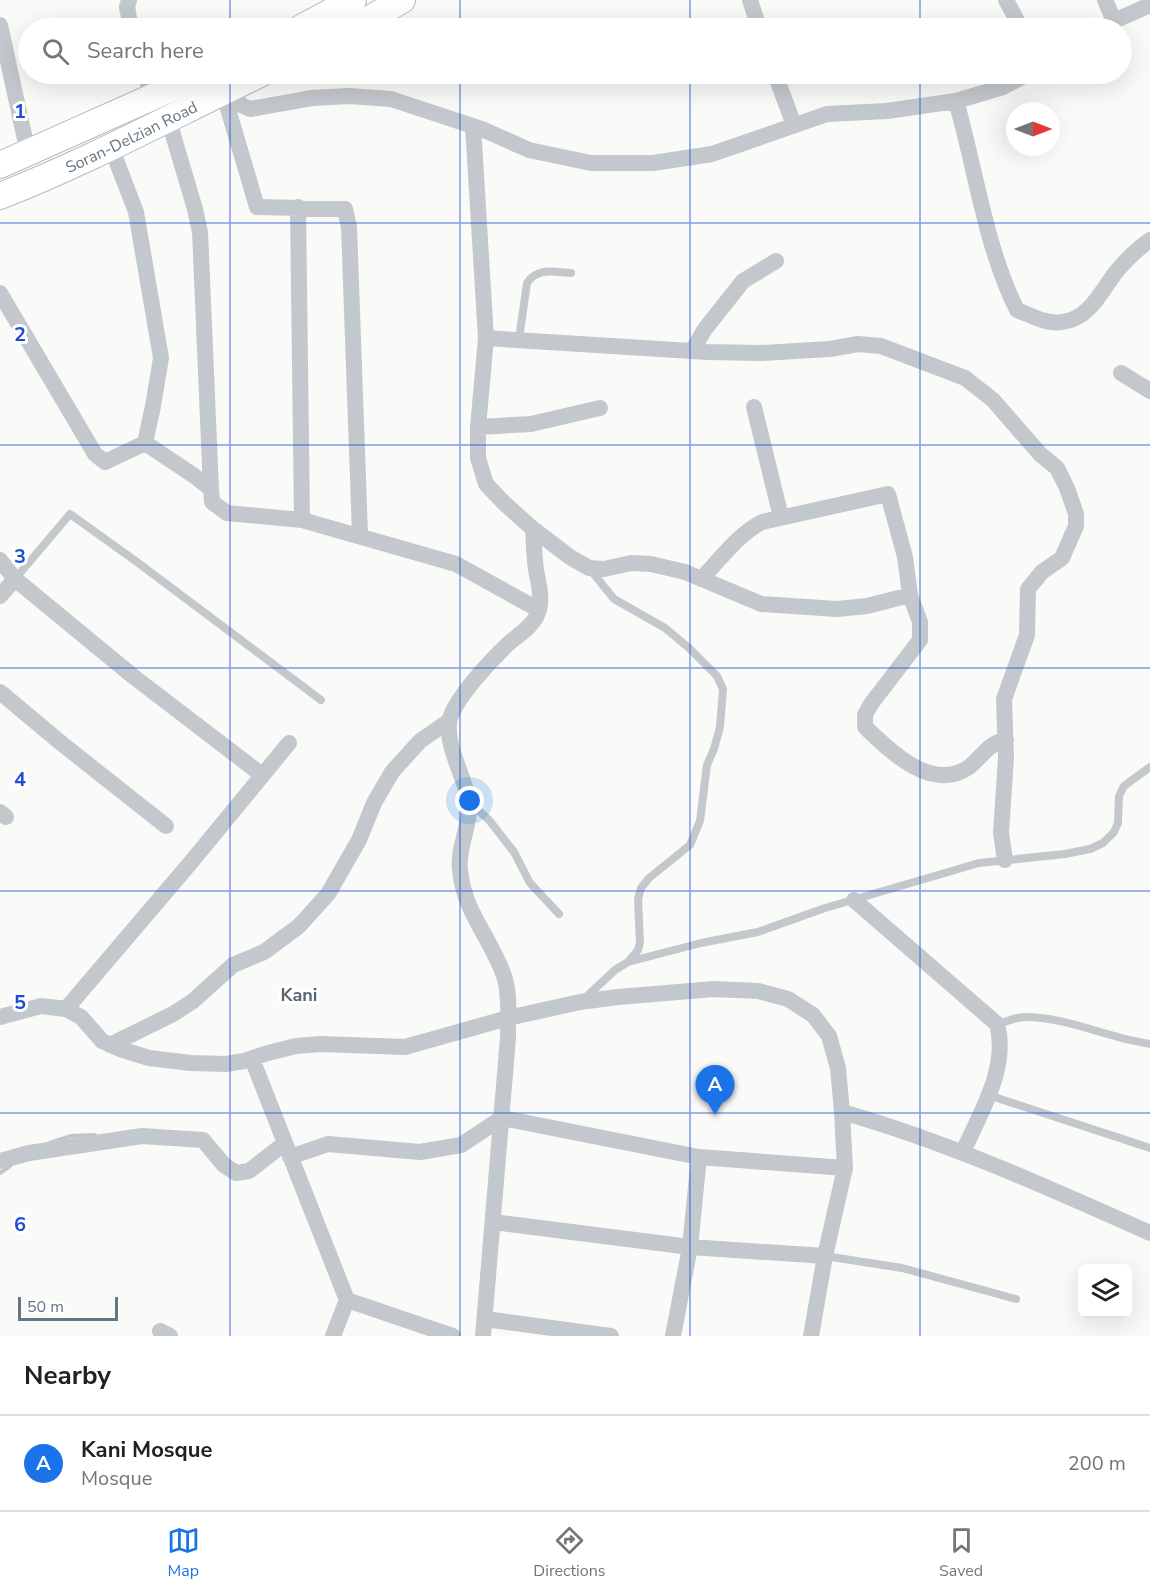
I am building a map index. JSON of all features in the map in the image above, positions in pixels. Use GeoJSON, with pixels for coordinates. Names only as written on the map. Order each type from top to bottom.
{"type":"FeatureCollection","features":[{"type":"Feature","properties":{"kind":"main road"},"geometry":{"type":"LineString","coordinates":[[335,18],[353,0]]}},
{"type":"Feature","properties":{"kind":"main road"},"geometry":{"type":"LineString","coordinates":[[371,18],[402,0]]}},
{"type":"Feature","properties":{"kind":"main road","name":"Soran-Delzian Road"},"geometry":{"type":"LineString","coordinates":[[0,196],[44,179],[239,84]]}},
{"type":"Feature","properties":{"kind":"main road","name":"Soran-Delzian Road"},"geometry":{"type":"LineString","coordinates":[[0,165],[28,153],[149,86]]}},
{"type":"Feature","properties":{"kind":"street"},"geometry":{"type":"LineString","coordinates":[[129,0],[127,8],[129,18]]}},
{"type":"Feature","properties":{"kind":"street"},"geometry":{"type":"LineString","coordinates":[[750,0],[756,18]]}},
{"type":"Feature","properties":{"kind":"street"},"geometry":{"type":"LineString","coordinates":[[1006,0],[1016,18]]}},
{"type":"Feature","properties":{"kind":"street"},"geometry":{"type":"LineString","coordinates":[[1104,0],[1108,18]]}},
{"type":"Feature","properties":{"kind":"street"},"geometry":{"type":"LineString","coordinates":[[1123,18],[1150,5]]}},
{"type":"Feature","properties":{"kind":"street"},"geometry":{"type":"LineString","coordinates":[[0,25],[28,153]]}},
{"type":"Feature","properties":{"kind":"street"},"geometry":{"type":"LineString","coordinates":[[779,84],[794,125]]}},
{"type":"Feature","properties":{"kind":"street"},"geometry":{"type":"LineString","coordinates":[[227,90],[241,105],[250,109],[312,98],[349,96],[391,99],[473,126],[530,150],[591,163],[653,163],[712,154],[827,114],[887,111],[956,101],[1009,84]]}},
{"type":"Feature","properties":{"kind":"street"},"geometry":{"type":"LineString","coordinates":[[227,90],[257,207],[345,209],[349,227],[360,535]]}},
{"type":"Feature","properties":{"kind":"street"},"geometry":{"type":"LineString","coordinates":[[956,101],[994,250],[1017,310],[1039,319],[1061,323],[1076,318],[1094,304],[1116,272],[1138,248],[1150,240]]}},
{"type":"Feature","properties":{"kind":"street"},"geometry":{"type":"LineString","coordinates":[[168,118],[200,232],[212,502],[227,513],[302,520],[456,564],[539,610]]}},
{"type":"Feature","properties":{"kind":"street"},"geometry":{"type":"LineString","coordinates":[[473,126],[486,338],[478,427],[478,458],[486,484],[533,529],[570,558],[589,568],[604,569],[631,563],[651,564],[685,572],[762,604],[837,609],[867,606],[910,595]]}},
{"type":"Feature","properties":{"kind":"street"},"geometry":{"type":"LineString","coordinates":[[111,147],[136,212],[161,357],[145,443]]}},
{"type":"Feature","properties":{"kind":"street"},"geometry":{"type":"LineString","coordinates":[[298,207],[302,520]]}},
{"type":"Feature","properties":{"kind":"street"},"geometry":{"type":"LineString","coordinates":[[692,351],[705,329],[742,281],[776,261]]}},
{"type":"Feature","properties":{"kind":"street"},"geometry":{"type":"LineString","coordinates":[[0,293],[5,314],[95,454],[105,462],[145,443]]}},
{"type":"Feature","properties":{"kind":"street"},"geometry":{"type":"LineString","coordinates":[[486,338],[761,353],[830,349],[858,344],[881,346],[964,378],[993,400],[1040,454],[1057,468],[1076,514],[1076,526],[1062,558],[1042,572],[1028,589],[1027,634],[1004,699],[1006,740],[1001,833],[1005,860]]}},
{"type":"Feature","properties":{"kind":"street"},"geometry":{"type":"LineString","coordinates":[[1121,373],[1150,391]]}},
{"type":"Feature","properties":{"kind":"street"},"geometry":{"type":"LineString","coordinates":[[754,407],[781,517]]}},
{"type":"Feature","properties":{"kind":"street"},"geometry":{"type":"LineString","coordinates":[[478,427],[531,424],[600,408]]}},
{"type":"Feature","properties":{"kind":"street"},"geometry":{"type":"LineString","coordinates":[[145,443],[211,489]]}},
{"type":"Feature","properties":{"kind":"street"},"geometry":{"type":"LineString","coordinates":[[701,579],[734,542],[762,522],[888,494],[905,557],[910,595],[920,622],[920,640],[871,704],[865,715],[865,727],[883,744],[920,771],[942,776],[954,775],[970,766],[995,742],[1006,740]]}},
{"type":"Feature","properties":{"kind":"street"},"geometry":{"type":"LineString","coordinates":[[533,529],[541,601],[537,616],[494,657],[460,699],[450,721],[450,737],[469,802],[461,844],[460,870],[465,897],[476,923],[495,954],[505,980],[508,1018],[484,1328],[611,1336]]}},
{"type":"Feature","properties":{"kind":"street"},"geometry":{"type":"LineString","coordinates":[[0,560],[15,579],[262,776]]}},
{"type":"Feature","properties":{"kind":"street"},"geometry":{"type":"LineString","coordinates":[[0,596],[15,579]]}},
{"type":"Feature","properties":{"kind":"street"},"geometry":{"type":"LineString","coordinates":[[0,692],[166,826]]}},
{"type":"Feature","properties":{"kind":"street"},"geometry":{"type":"LineString","coordinates":[[110,1045],[173,1014],[192,1001],[233,965],[264,952],[299,926],[328,894],[359,840],[374,803],[392,772],[420,741],[450,721]]}},
{"type":"Feature","properties":{"kind":"street"},"geometry":{"type":"LineString","coordinates":[[66,1009],[289,743]]}},
{"type":"Feature","properties":{"kind":"street"},"geometry":{"type":"LineString","coordinates":[[854,900],[997,1024],[999,1048],[997,1075],[963,1152]]}},
{"type":"Feature","properties":{"kind":"street"},"geometry":{"type":"LineString","coordinates":[[0,1017],[41,1006],[66,1009],[81,1017],[102,1041],[110,1045],[149,1058],[226,1064],[296,1046],[321,1044],[405,1047],[508,1018],[580,1002],[618,997],[714,989],[758,991],[788,999],[813,1015],[829,1036],[838,1068],[842,1112],[845,1168],[825,1256],[811,1336]]}},
{"type":"Feature","properties":{"kind":"street"},"geometry":{"type":"LineString","coordinates":[[252,1059],[347,1300],[333,1336]]}},
{"type":"Feature","properties":{"kind":"street"},"geometry":{"type":"LineString","coordinates":[[842,1112],[889,1125],[963,1152],[1150,1233]]}},
{"type":"Feature","properties":{"kind":"street"},"geometry":{"type":"LineString","coordinates":[[0,1161],[29,1153],[142,1136],[203,1140],[224,1165],[236,1173],[249,1171],[288,1150],[328,1144],[420,1152],[461,1145],[502,1118],[699,1157],[845,1168]]}},
{"type":"Feature","properties":{"kind":"street"},"geometry":{"type":"LineString","coordinates":[[673,1336],[690,1247],[699,1157]]}},
{"type":"Feature","properties":{"kind":"street"},"geometry":{"type":"LineString","coordinates":[[493,1222],[690,1247],[825,1256]]}},
{"type":"Feature","properties":{"kind":"street"},"geometry":{"type":"LineString","coordinates":[[347,1300],[453,1336]]}},
{"type":"Feature","properties":{"kind":"lane"},"geometry":{"type":"LineString","coordinates":[[519,339],[527,283],[532,276],[539,272],[571,273]]}},
{"type":"Feature","properties":{"kind":"lane"},"geometry":{"type":"LineString","coordinates":[[15,579],[70,513],[147,568],[321,700]]}},
{"type":"Feature","properties":{"kind":"lane"},"geometry":{"type":"LineString","coordinates":[[589,568],[614,599],[665,628],[689,648],[717,676],[723,689],[720,727],[707,765],[700,821],[690,845],[649,878],[641,888],[638,899],[640,942],[638,950],[628,962]]}},
{"type":"Feature","properties":{"kind":"lane"},"geometry":{"type":"LineString","coordinates":[[580,1002],[615,970],[628,962],[701,943],[758,932],[854,900],[980,863],[1065,854],[1090,849],[1103,843],[1114,832],[1118,823],[1119,796],[1124,786],[1150,767]]}},
{"type":"Feature","properties":{"kind":"lane"},"geometry":{"type":"LineString","coordinates":[[469,802],[489,820],[514,852],[530,883],[559,914]]}},
{"type":"Feature","properties":{"kind":"lane"},"geometry":{"type":"LineString","coordinates":[[997,1024],[1023,1017],[1055,1021],[1126,1041],[1150,1044]]}},
{"type":"Feature","properties":{"kind":"lane"},"geometry":{"type":"LineString","coordinates":[[988,1095],[1150,1148]]}},
{"type":"Feature","properties":{"kind":"lane"},"geometry":{"type":"LineString","coordinates":[[825,1256],[902,1268],[1016,1299]]}},
{"type":"Feature","properties":{"kind":"waterway"},"geometry":{"type":"LineString","coordinates":[[50,1143],[71,1136],[95,1135]]}},
{"type":"Feature","properties":{"kind":"waterway"},"geometry":{"type":"LineString","coordinates":[[0,1173],[10,1166]]}},
{"type":"Feature","properties":{"kind":"place","name":"Kani Mosque"},"geometry":{"type":"Point","coordinates":[715,1115]}},
{"type":"Feature","properties":{"kind":"district","name":"Kani"},"geometry":{"type":"Point","coordinates":[299,995]}}]}
